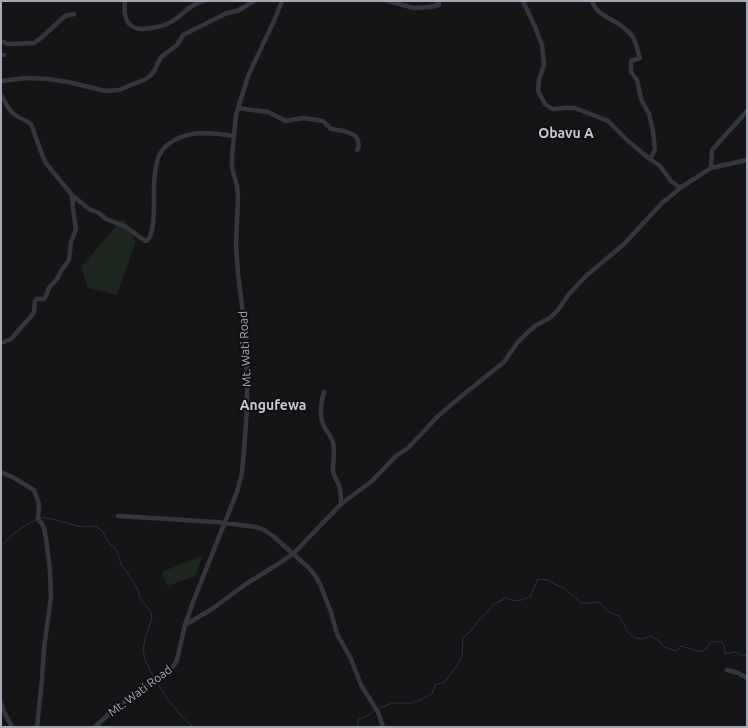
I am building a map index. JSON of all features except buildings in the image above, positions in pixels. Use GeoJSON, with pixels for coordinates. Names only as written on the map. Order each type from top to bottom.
{"type":"FeatureCollection","features":[{"type":"Feature","properties":{"kind":"street"},"geometry":{"type":"LineString","coordinates":[[125,1],[124,13],[129,23],[133,27],[143,30],[168,24],[192,5],[203,1]]}},
{"type":"Feature","properties":{"kind":"street"},"geometry":{"type":"LineString","coordinates":[[1,81],[27,78],[48,79],[106,91],[119,90],[146,80],[154,71],[162,57],[177,45],[183,35],[225,14],[239,10],[254,1]]}},
{"type":"Feature","properties":{"kind":"street","name":"Mt. Wati Road"},"geometry":{"type":"LineString","coordinates":[[95,727],[110,712],[147,685],[166,674],[173,667],[177,660],[185,625],[237,492],[242,472],[247,408],[247,348],[238,273],[236,228],[238,197],[237,186],[232,168],[232,156],[236,115],[248,76],[282,1]]}},
{"type":"Feature","properties":{"kind":"street"},"geometry":{"type":"LineString","coordinates":[[388,1],[414,8],[439,6],[438,1]]}},
{"type":"Feature","properties":{"kind":"street"},"geometry":{"type":"LineString","coordinates":[[522,1],[542,45],[544,65],[539,80],[538,91],[544,104],[552,109],[575,108],[608,121],[628,141],[660,166],[671,181],[680,188]]}},
{"type":"Feature","properties":{"kind":"street"},"geometry":{"type":"LineString","coordinates":[[592,1],[597,10],[619,24],[634,38],[640,58],[630,61],[631,72],[637,80],[641,99],[649,114],[652,125],[655,150],[650,159]]}},
{"type":"Feature","properties":{"kind":"street"},"geometry":{"type":"LineString","coordinates":[[1,41],[8,44],[34,42],[65,16],[74,14]]}},
{"type":"Feature","properties":{"kind":"street"},"geometry":{"type":"LineString","coordinates":[[1,95],[15,116],[28,121],[31,124],[45,162],[72,195],[89,209],[99,213],[106,219],[122,225],[143,241],[148,240],[151,236],[153,225],[155,172],[159,156],[164,149],[170,143],[199,133],[234,136]]}},
{"type":"Feature","properties":{"kind":"street"},"geometry":{"type":"LineString","coordinates":[[238,108],[268,112],[286,121],[303,118],[323,121],[331,129],[344,131],[354,135],[357,138],[359,146],[357,150]]}},
{"type":"Feature","properties":{"kind":"street"},"geometry":{"type":"LineString","coordinates":[[711,168],[712,150],[747,111]]}},
{"type":"Feature","properties":{"kind":"street"},"geometry":{"type":"LineString","coordinates":[[185,625],[212,609],[246,584],[293,554],[341,504],[372,481],[396,456],[408,448],[438,416],[499,367],[518,342],[535,326],[552,316],[569,294],[587,275],[623,245],[663,202],[680,188],[711,168],[747,160]]}},
{"type":"Feature","properties":{"kind":"street"},"geometry":{"type":"LineString","coordinates":[[1,343],[11,339],[32,315],[34,312],[35,301],[37,299],[45,298],[49,288],[57,280],[61,271],[69,260],[71,242],[76,228],[72,195]]}},
{"type":"Feature","properties":{"kind":"street"},"geometry":{"type":"LineString","coordinates":[[324,392],[322,401],[322,418],[324,427],[330,434],[334,446],[333,472],[341,494],[341,504]]}},
{"type":"Feature","properties":{"kind":"street"},"geometry":{"type":"LineString","coordinates":[[1,472],[34,490],[39,504],[38,519],[44,528],[46,538],[51,597],[44,648],[42,686],[37,727]]}},
{"type":"Feature","properties":{"kind":"street"},"geometry":{"type":"LineString","coordinates":[[118,516],[187,519],[256,527],[273,536],[314,574],[320,584],[331,612],[337,634],[351,659],[364,690],[378,712],[383,727]]}},
{"type":"Feature","properties":{"kind":"street"},"geometry":{"type":"LineString","coordinates":[[727,670],[738,673],[747,678]]}},
{"type":"Feature","properties":{"kind":"street"},"geometry":{"type":"LineString","coordinates":[[1,702],[3,710],[12,727]]}},
{"type":"Feature","properties":{"kind":"shaded area"},"geometry":{"type":"Polygon","coordinates":[[[123,218],[136,241],[117,295],[88,288],[81,267],[123,218]]]}},
{"type":"Feature","properties":{"kind":"shaded area"},"geometry":{"type":"Polygon","coordinates":[[[203,555],[195,576],[167,586],[162,572],[203,555]]]}},
{"type":"Feature","properties":{"kind":"waterway"},"geometry":{"type":"LineString","coordinates":[[40,518],[42,517],[81,527],[95,526],[102,531],[109,543],[116,549],[121,564],[137,588],[141,600],[151,612],[152,618],[145,638],[143,651],[146,662],[154,678]]}},
{"type":"Feature","properties":{"kind":"waterway"},"geometry":{"type":"LineString","coordinates":[[1,546],[18,531],[37,519]]}},
{"type":"Feature","properties":{"kind":"waterway"},"geometry":{"type":"LineString","coordinates":[[379,708],[393,703],[413,703],[432,694],[435,685],[445,682],[456,667],[462,656],[463,638],[471,631],[478,621],[494,604],[506,598],[518,600],[530,597],[538,579],[548,580],[564,588],[581,603],[599,602],[608,611],[619,616],[633,637],[642,639],[651,636],[659,641],[664,647],[676,651],[681,646],[701,652],[707,648],[711,642],[722,642],[725,654],[736,652],[742,656],[747,655]]}},
{"type":"Feature","properties":{"kind":"waterway"},"geometry":{"type":"LineString","coordinates":[[157,682],[173,706],[193,727]]}},
{"type":"Feature","properties":{"kind":"waterway"},"geometry":{"type":"LineString","coordinates":[[358,727],[358,720],[374,711]]}},
{"type":"Feature","properties":{"kind":"district","name":"Obavu A"},"geometry":{"type":"Point","coordinates":[566,133]}},
{"type":"Feature","properties":{"kind":"district","name":"Angufewa"},"geometry":{"type":"Point","coordinates":[273,405]}}]}
